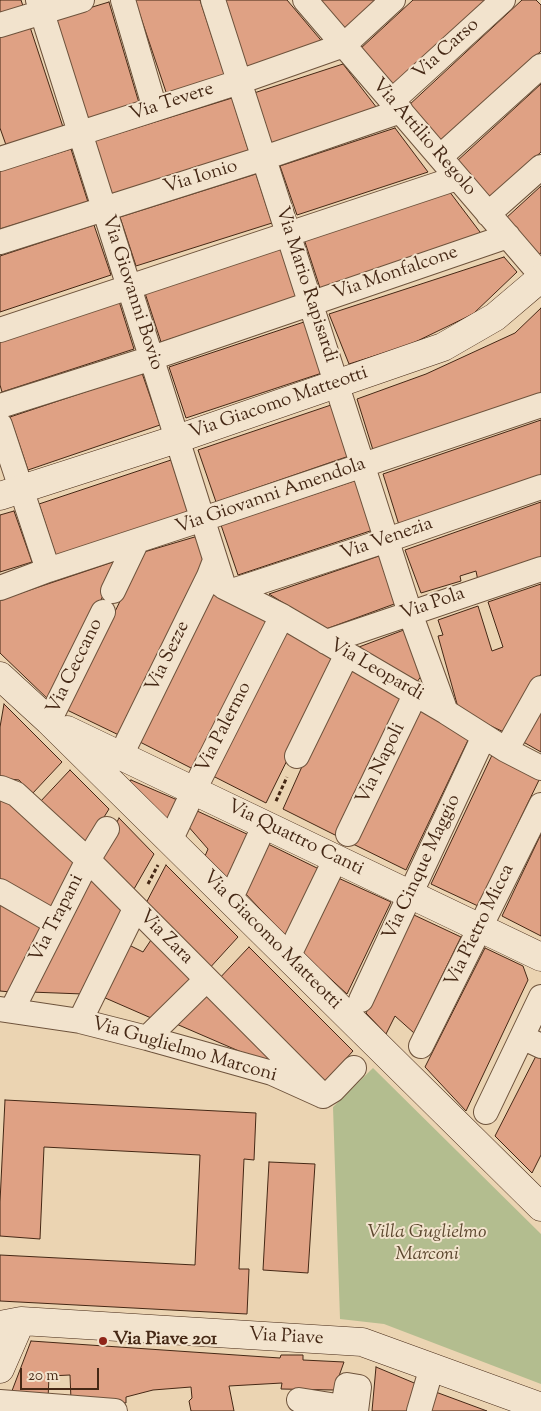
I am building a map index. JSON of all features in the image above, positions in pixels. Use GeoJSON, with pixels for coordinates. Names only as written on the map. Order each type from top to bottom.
{"type":"FeatureCollection","features":[{"type":"Feature","properties":{"kind":"main road","name":"Via Giacomo Matteotti"},"geometry":{"type":"LineString","coordinates":[[11,493],[337,385],[443,347],[495,317],[541,276]]}},
{"type":"Feature","properties":{"kind":"main road","name":"Via Giacomo Matteotti"},"geometry":{"type":"LineString","coordinates":[[0,676],[541,1207]]}},
{"type":"Feature","properties":{"kind":"main road","name":"Via Quattro Canti"},"geometry":{"type":"LineString","coordinates":[[49,722],[122,755],[541,957]]}},
{"type":"Feature","properties":{"kind":"main road","name":"Via Piave"},"geometry":{"type":"LineString","coordinates":[[10,1324],[362,1342],[541,1407]]}},
{"type":"Feature","properties":{"kind":"main road"},"geometry":{"type":"LineString","coordinates":[[0,1369],[10,1324]]}},
{"type":"Feature","properties":{"kind":"street"},"geometry":{"type":"LineString","coordinates":[[0,25],[40,6],[82,0]]}},
{"type":"Feature","properties":{"kind":"street"},"geometry":{"type":"LineString","coordinates":[[123,0],[155,109]]}},
{"type":"Feature","properties":{"kind":"street","name":"Via Mario Rapisardi"},"geometry":{"type":"LineString","coordinates":[[214,0],[410,613],[446,712]]}},
{"type":"Feature","properties":{"kind":"street","name":"Via Attilio Regolo"},"geometry":{"type":"LineString","coordinates":[[305,0],[541,276]]}},
{"type":"Feature","properties":{"kind":"street"},"geometry":{"type":"LineString","coordinates":[[344,45],[393,0]]}},
{"type":"Feature","properties":{"kind":"street","name":"Via Carso"},"geometry":{"type":"LineString","coordinates":[[396,106],[503,0]]}},
{"type":"Feature","properties":{"kind":"street","name":"Via Giovanni Bovio"},"geometry":{"type":"LineString","coordinates":[[40,6],[220,578]]}},
{"type":"Feature","properties":{"kind":"street","name":"Via Tevere"},"geometry":{"type":"LineString","coordinates":[[0,159],[239,82],[344,45]]}},
{"type":"Feature","properties":{"kind":"street"},"geometry":{"type":"LineString","coordinates":[[440,157],[541,66]]}},
{"type":"Feature","properties":{"kind":"street","name":"Via Ionio"},"geometry":{"type":"LineString","coordinates":[[0,242],[264,158],[396,106]]}},
{"type":"Feature","properties":{"kind":"street"},"geometry":{"type":"LineString","coordinates":[[488,214],[541,166]]}},
{"type":"Feature","properties":{"kind":"street"},"geometry":{"type":"LineString","coordinates":[[0,330],[457,178]]}},
{"type":"Feature","properties":{"kind":"street","name":"Via Monfalcone"},"geometry":{"type":"LineString","coordinates":[[0,406],[152,358],[508,236]]}},
{"type":"Feature","properties":{"kind":"street","name":"Via Giovanni Amendola"},"geometry":{"type":"LineString","coordinates":[[0,588],[48,570],[203,520],[541,405]]}},
{"type":"Feature","properties":{"kind":"street"},"geometry":{"type":"LineString","coordinates":[[0,425],[11,493],[48,570]]}},
{"type":"Feature","properties":{"kind":"street","name":"Via Venezia"},"geometry":{"type":"LineString","coordinates":[[220,578],[387,540],[541,487]]}},
{"type":"Feature","properties":{"kind":"street","name":"Via Ceccano"},"geometry":{"type":"LineString","coordinates":[[49,722],[137,541]]}},
{"type":"Feature","properties":{"kind":"street","name":"Via Pola"},"geometry":{"type":"LineString","coordinates":[[326,642],[541,569]]}},
{"type":"Feature","properties":{"kind":"street","name":"Via Leopardi"},"geometry":{"type":"LineString","coordinates":[[220,578],[446,712],[506,750],[541,768]]}},
{"type":"Feature","properties":{"kind":"street","name":"Via Sezze"},"geometry":{"type":"LineString","coordinates":[[122,755],[220,578]]}},
{"type":"Feature","properties":{"kind":"street","name":"Via Palermo"},"geometry":{"type":"LineString","coordinates":[[170,841],[282,616]]}},
{"type":"Feature","properties":{"kind":"street"},"geometry":{"type":"LineString","coordinates":[[297,756],[347,654]]}},
{"type":"Feature","properties":{"kind":"street"},"geometry":{"type":"LineString","coordinates":[[506,750],[541,688]]}},
{"type":"Feature","properties":{"kind":"street","name":"Via Napoli"},"geometry":{"type":"LineString","coordinates":[[348,834],[415,695]]}},
{"type":"Feature","properties":{"kind":"street","name":"Via Cinque Maggio"},"geometry":{"type":"LineString","coordinates":[[361,1000],[484,736]]}},
{"type":"Feature","properties":{"kind":"street","name":"Via Zara"},"geometry":{"type":"LineString","coordinates":[[1,788],[16,794],[88,860],[323,1096]]}},
{"type":"Feature","properties":{"kind":"street","name":"Via Pietro Micca"},"geometry":{"type":"LineString","coordinates":[[421,1046],[541,805]]}},
{"type":"Feature","properties":{"kind":"street"},"geometry":{"type":"LineString","coordinates":[[230,900],[265,824]]}},
{"type":"Feature","properties":{"kind":"street","name":"Via Trapani"},"geometry":{"type":"LineString","coordinates":[[6,1010],[107,829]]}},
{"type":"Feature","properties":{"kind":"street"},"geometry":{"type":"LineString","coordinates":[[288,957],[336,858]]}},
{"type":"Feature","properties":{"kind":"street"},"geometry":{"type":"LineString","coordinates":[[0,891],[56,923]]}},
{"type":"Feature","properties":{"kind":"street"},"geometry":{"type":"LineString","coordinates":[[80,1021],[135,909]]}},
{"type":"Feature","properties":{"kind":"street"},"geometry":{"type":"LineString","coordinates":[[147,1038],[206,980]]}},
{"type":"Feature","properties":{"kind":"street"},"geometry":{"type":"LineString","coordinates":[[486,1112],[532,1042],[541,997]]}},
{"type":"Feature","properties":{"kind":"street","name":"Via Guglielmo Marconi"},"geometry":{"type":"LineString","coordinates":[[6,1010],[80,1021],[147,1038],[272,1074],[323,1096]]}},
{"type":"Feature","properties":{"kind":"street"},"geometry":{"type":"LineString","coordinates":[[323,1096],[333,1090],[354,1068]]}},
{"type":"Feature","properties":{"kind":"street"},"geometry":{"type":"LineString","coordinates":[[419,1411],[432,1367]]}},
{"type":"Feature","properties":{"kind":"street"},"geometry":{"type":"LineString","coordinates":[[299,1400],[342,1407],[346,1385],[359,1387],[356,1411]]}},
{"type":"Feature","properties":{"kind":"street"},"geometry":{"type":"LineString","coordinates":[[0,1402],[112,1410]]}},
{"type":"Feature","properties":{"kind":"path"},"geometry":{"type":"LineString","coordinates":[[265,824],[297,756]]}},
{"type":"Feature","properties":{"kind":"path"},"geometry":{"type":"LineString","coordinates":[[135,909],[170,841]]}},
{"type":"Feature","properties":{"kind":"green space","name":"Villa Guglielmo Marconi"},"geometry":{"type":"Polygon","coordinates":[[[373,1068],[541,1234],[541,1384],[384,1324],[340,1319],[333,1107],[373,1068]]]}},
{"type":"Feature","properties":{"kind":"building"},"geometry":{"type":"Polygon","coordinates":[[[0,0],[21,0],[23,6],[0,13],[0,0]]]}},
{"type":"Feature","properties":{"kind":"building"},"geometry":{"type":"Polygon","coordinates":[[[135,0],[200,0],[225,76],[167,95],[135,0]]]}},
{"type":"Feature","properties":{"kind":"building"},"geometry":{"type":"Polygon","coordinates":[[[224,0],[287,0],[325,45],[245,68],[224,0]]]}},
{"type":"Feature","properties":{"kind":"building"},"geometry":{"type":"Polygon","coordinates":[[[319,0],[378,0],[346,29],[319,0]]]}},
{"type":"Feature","properties":{"kind":"building"},"geometry":{"type":"Polygon","coordinates":[[[413,0],[486,0],[394,86],[360,49],[413,0]]]}},
{"type":"Feature","properties":{"kind":"building"},"geometry":{"type":"Polygon","coordinates":[[[522,0],[536,0],[541,5],[541,51],[442,143],[408,106],[522,0]]]}},
{"type":"Feature","properties":{"kind":"building"},"geometry":{"type":"Polygon","coordinates":[[[109,2],[139,103],[87,119],[56,18],[109,2]]]}},
{"type":"Feature","properties":{"kind":"building"},"geometry":{"type":"Polygon","coordinates":[[[30,27],[63,127],[6,145],[0,128],[0,37],[30,27]]]}},
{"type":"Feature","properties":{"kind":"building"},"geometry":{"type":"Polygon","coordinates":[[[343,64],[377,108],[271,143],[254,93],[343,64]]]}},
{"type":"Feature","properties":{"kind":"building"},"geometry":{"type":"Polygon","coordinates":[[[541,84],[541,152],[490,199],[456,162],[541,84]]]}},
{"type":"Feature","properties":{"kind":"building"},"geometry":{"type":"Polygon","coordinates":[[[232,98],[249,152],[111,195],[94,141],[232,98]]]}},
{"type":"Feature","properties":{"kind":"building"},"geometry":{"type":"Polygon","coordinates":[[[395,128],[428,172],[297,215],[280,166],[395,128]]]}},
{"type":"Feature","properties":{"kind":"building"},"geometry":{"type":"Polygon","coordinates":[[[71,149],[88,202],[0,229],[0,171],[71,149]]]}},
{"type":"Feature","properties":{"kind":"building"},"geometry":{"type":"Polygon","coordinates":[[[256,174],[272,223],[136,266],[120,217],[256,174]]]}},
{"type":"Feature","properties":{"kind":"building"},"geometry":{"type":"Polygon","coordinates":[[[541,186],[541,253],[538,255],[505,219],[541,186]]]}},
{"type":"Feature","properties":{"kind":"building"},"geometry":{"type":"Polygon","coordinates":[[[449,191],[483,236],[321,291],[304,239],[449,191]]]}},
{"type":"Feature","properties":{"kind":"building"},"geometry":{"type":"Polygon","coordinates":[[[94,225],[111,275],[0,312],[0,256],[94,225]]]}},
{"type":"Feature","properties":{"kind":"building"},"geometry":{"type":"Polygon","coordinates":[[[280,246],[297,298],[161,342],[144,290],[280,246]]]}},
{"type":"Feature","properties":{"kind":"building"},"geometry":{"type":"Polygon","coordinates":[[[504,257],[517,272],[473,314],[409,345],[349,364],[329,314],[504,257]]]}},
{"type":"Feature","properties":{"kind":"building"},"geometry":{"type":"Polygon","coordinates":[[[118,298],[134,349],[2,392],[0,385],[0,337],[118,298]]]}},
{"type":"Feature","properties":{"kind":"building"},"geometry":{"type":"Polygon","coordinates":[[[541,308],[541,395],[373,450],[357,399],[426,374],[515,333],[541,308]]]}},
{"type":"Feature","properties":{"kind":"building"},"geometry":{"type":"Polygon","coordinates":[[[304,322],[322,373],[186,418],[169,367],[304,322]]]}},
{"type":"Feature","properties":{"kind":"building"},"geometry":{"type":"Polygon","coordinates":[[[142,373],[160,425],[28,470],[10,417],[142,373]]]}},
{"type":"Feature","properties":{"kind":"building"},"geometry":{"type":"Polygon","coordinates":[[[334,404],[352,455],[216,502],[198,450],[334,404]]]}},
{"type":"Feature","properties":{"kind":"building"},"geometry":{"type":"Polygon","coordinates":[[[541,420],[541,475],[399,525],[383,474],[541,420]]]}},
{"type":"Feature","properties":{"kind":"building"},"geometry":{"type":"Polygon","coordinates":[[[171,460],[188,512],[56,556],[39,504],[171,460]]]}},
{"type":"Feature","properties":{"kind":"building"},"geometry":{"type":"Polygon","coordinates":[[[360,479],[376,529],[238,575],[221,525],[360,479]]]}},
{"type":"Feature","properties":{"kind":"building"},"geometry":{"type":"Polygon","coordinates":[[[541,502],[541,561],[478,581],[476,571],[460,576],[461,581],[421,593],[405,550],[541,502]]]}},
{"type":"Feature","properties":{"kind":"building"},"geometry":{"type":"Polygon","coordinates":[[[14,511],[32,562],[0,572],[0,515],[14,511]]]}},
{"type":"Feature","properties":{"kind":"building"},"geometry":{"type":"Polygon","coordinates":[[[198,536],[208,560],[125,738],[67,710],[144,552],[198,536]]]}},
{"type":"Feature","properties":{"kind":"building"},"geometry":{"type":"Polygon","coordinates":[[[382,555],[397,603],[326,629],[269,594],[382,555]]]}},
{"type":"Feature","properties":{"kind":"building"},"geometry":{"type":"Polygon","coordinates":[[[119,560],[51,702],[0,653],[0,600],[119,560]]]}},
{"type":"Feature","properties":{"kind":"building"},"geometry":{"type":"Polygon","coordinates":[[[541,584],[541,674],[506,733],[459,711],[438,636],[443,635],[438,620],[478,606],[492,651],[503,647],[488,602],[541,584]]]}},
{"type":"Feature","properties":{"kind":"building"},"geometry":{"type":"Polygon","coordinates":[[[211,593],[269,622],[195,770],[138,741],[211,593]]]}},
{"type":"Feature","properties":{"kind":"building"},"geometry":{"type":"Polygon","coordinates":[[[409,628],[424,672],[417,682],[359,649],[359,647],[409,628]]]}},
{"type":"Feature","properties":{"kind":"building"},"geometry":{"type":"Polygon","coordinates":[[[283,631],[337,659],[266,803],[211,775],[283,631]]]}},
{"type":"Feature","properties":{"kind":"building"},"geometry":{"type":"Polygon","coordinates":[[[347,666],[405,700],[341,838],[283,809],[347,666]]]}},
{"type":"Feature","properties":{"kind":"building"},"geometry":{"type":"Polygon","coordinates":[[[541,703],[541,752],[518,739],[541,703]]]}},
{"type":"Feature","properties":{"kind":"building"},"geometry":{"type":"Polygon","coordinates":[[[4,704],[62,762],[32,794],[19,780],[0,778],[0,727],[4,704]]]}},
{"type":"Feature","properties":{"kind":"building"},"geometry":{"type":"Polygon","coordinates":[[[418,706],[470,736],[406,870],[353,844],[418,706]]]}},
{"type":"Feature","properties":{"kind":"building"},"geometry":{"type":"Polygon","coordinates":[[[493,753],[540,778],[478,906],[431,884],[493,753]]]}},
{"type":"Feature","properties":{"kind":"building"},"geometry":{"type":"Polygon","coordinates":[[[70,770],[109,809],[85,848],[39,803],[70,770]]]}},
{"type":"Feature","properties":{"kind":"building"},"geometry":{"type":"Polygon","coordinates":[[[131,780],[182,802],[170,823],[128,782],[131,780]]]}},
{"type":"Feature","properties":{"kind":"building"},"geometry":{"type":"Polygon","coordinates":[[[0,799],[12,803],[79,863],[51,912],[0,883],[0,799]]]}},
{"type":"Feature","properties":{"kind":"building"},"geometry":{"type":"Polygon","coordinates":[[[195,810],[249,835],[229,879],[205,856],[208,849],[187,825],[195,810]]]}},
{"type":"Feature","properties":{"kind":"building"},"geometry":{"type":"Polygon","coordinates":[[[119,818],[154,854],[130,896],[97,861],[119,818]]]}},
{"type":"Feature","properties":{"kind":"building"},"geometry":{"type":"Polygon","coordinates":[[[541,834],[541,936],[502,916],[541,834]]]}},
{"type":"Feature","properties":{"kind":"building"},"geometry":{"type":"Polygon","coordinates":[[[268,844],[321,870],[289,940],[244,892],[268,844]]]}},
{"type":"Feature","properties":{"kind":"building"},"geometry":{"type":"Polygon","coordinates":[[[166,865],[238,937],[207,971],[144,907],[166,865]]]}},
{"type":"Feature","properties":{"kind":"building"},"geometry":{"type":"Polygon","coordinates":[[[89,875],[124,912],[83,994],[30,992],[89,875]]]}},
{"type":"Feature","properties":{"kind":"building"},"geometry":{"type":"Polygon","coordinates":[[[336,877],[391,902],[347,994],[297,948],[336,877]]]}},
{"type":"Feature","properties":{"kind":"building"},"geometry":{"type":"Polygon","coordinates":[[[0,899],[44,927],[11,992],[0,991],[0,899]]]}},
{"type":"Feature","properties":{"kind":"building"},"geometry":{"type":"Polygon","coordinates":[[[414,915],[461,937],[414,1033],[395,1016],[386,1034],[366,1013],[414,915]]]}},
{"type":"Feature","properties":{"kind":"building"},"geometry":{"type":"Polygon","coordinates":[[[151,940],[195,981],[158,1021],[103,997],[127,944],[143,952],[151,940]]]}},
{"type":"Feature","properties":{"kind":"building"},"geometry":{"type":"Polygon","coordinates":[[[249,947],[353,1051],[323,1084],[216,982],[249,947]]]}},
{"type":"Feature","properties":{"kind":"building"},"geometry":{"type":"Polygon","coordinates":[[[485,948],[523,966],[528,980],[466,1111],[425,1067],[485,948]]]}},
{"type":"Feature","properties":{"kind":"building"},"geometry":{"type":"Polygon","coordinates":[[[204,992],[274,1057],[269,1064],[174,1023],[204,992]]]}},
{"type":"Feature","properties":{"kind":"building"},"geometry":{"type":"Polygon","coordinates":[[[537,1054],[541,1056],[541,1155],[532,1173],[495,1136],[537,1054]]]}},
{"type":"Feature","properties":{"kind":"building"},"geometry":{"type":"Polygon","coordinates":[[[5,1100],[256,1113],[254,1160],[244,1159],[239,1269],[249,1269],[247,1314],[0,1301],[0,1255],[195,1265],[200,1155],[44,1147],[40,1239],[0,1236],[5,1100]]]}},
{"type":"Feature","properties":{"kind":"building"},"geometry":{"type":"Polygon","coordinates":[[[269,1162],[315,1164],[308,1273],[263,1270],[269,1162]]]}},
{"type":"Feature","properties":{"kind":"building"},"geometry":{"type":"Polygon","coordinates":[[[31,1341],[280,1358],[281,1355],[303,1355],[303,1360],[344,1362],[334,1390],[281,1389],[282,1383],[229,1386],[234,1411],[191,1411],[189,1401],[192,1398],[191,1387],[153,1390],[126,1397],[126,1403],[71,1400],[70,1375],[49,1376],[48,1399],[10,1396],[31,1341]]]}},
{"type":"Feature","properties":{"kind":"building"},"geometry":{"type":"Polygon","coordinates":[[[376,1367],[419,1385],[411,1411],[372,1411],[376,1367]]]}},
{"type":"Feature","properties":{"kind":"building"},"geometry":{"type":"Polygon","coordinates":[[[433,1391],[487,1411],[427,1411],[433,1391]]]}},
{"type":"Feature","properties":{"kind":"place","name":"Via Piave 201"},"geometry":{"type":"Point","coordinates":[103,1341]}}]}
